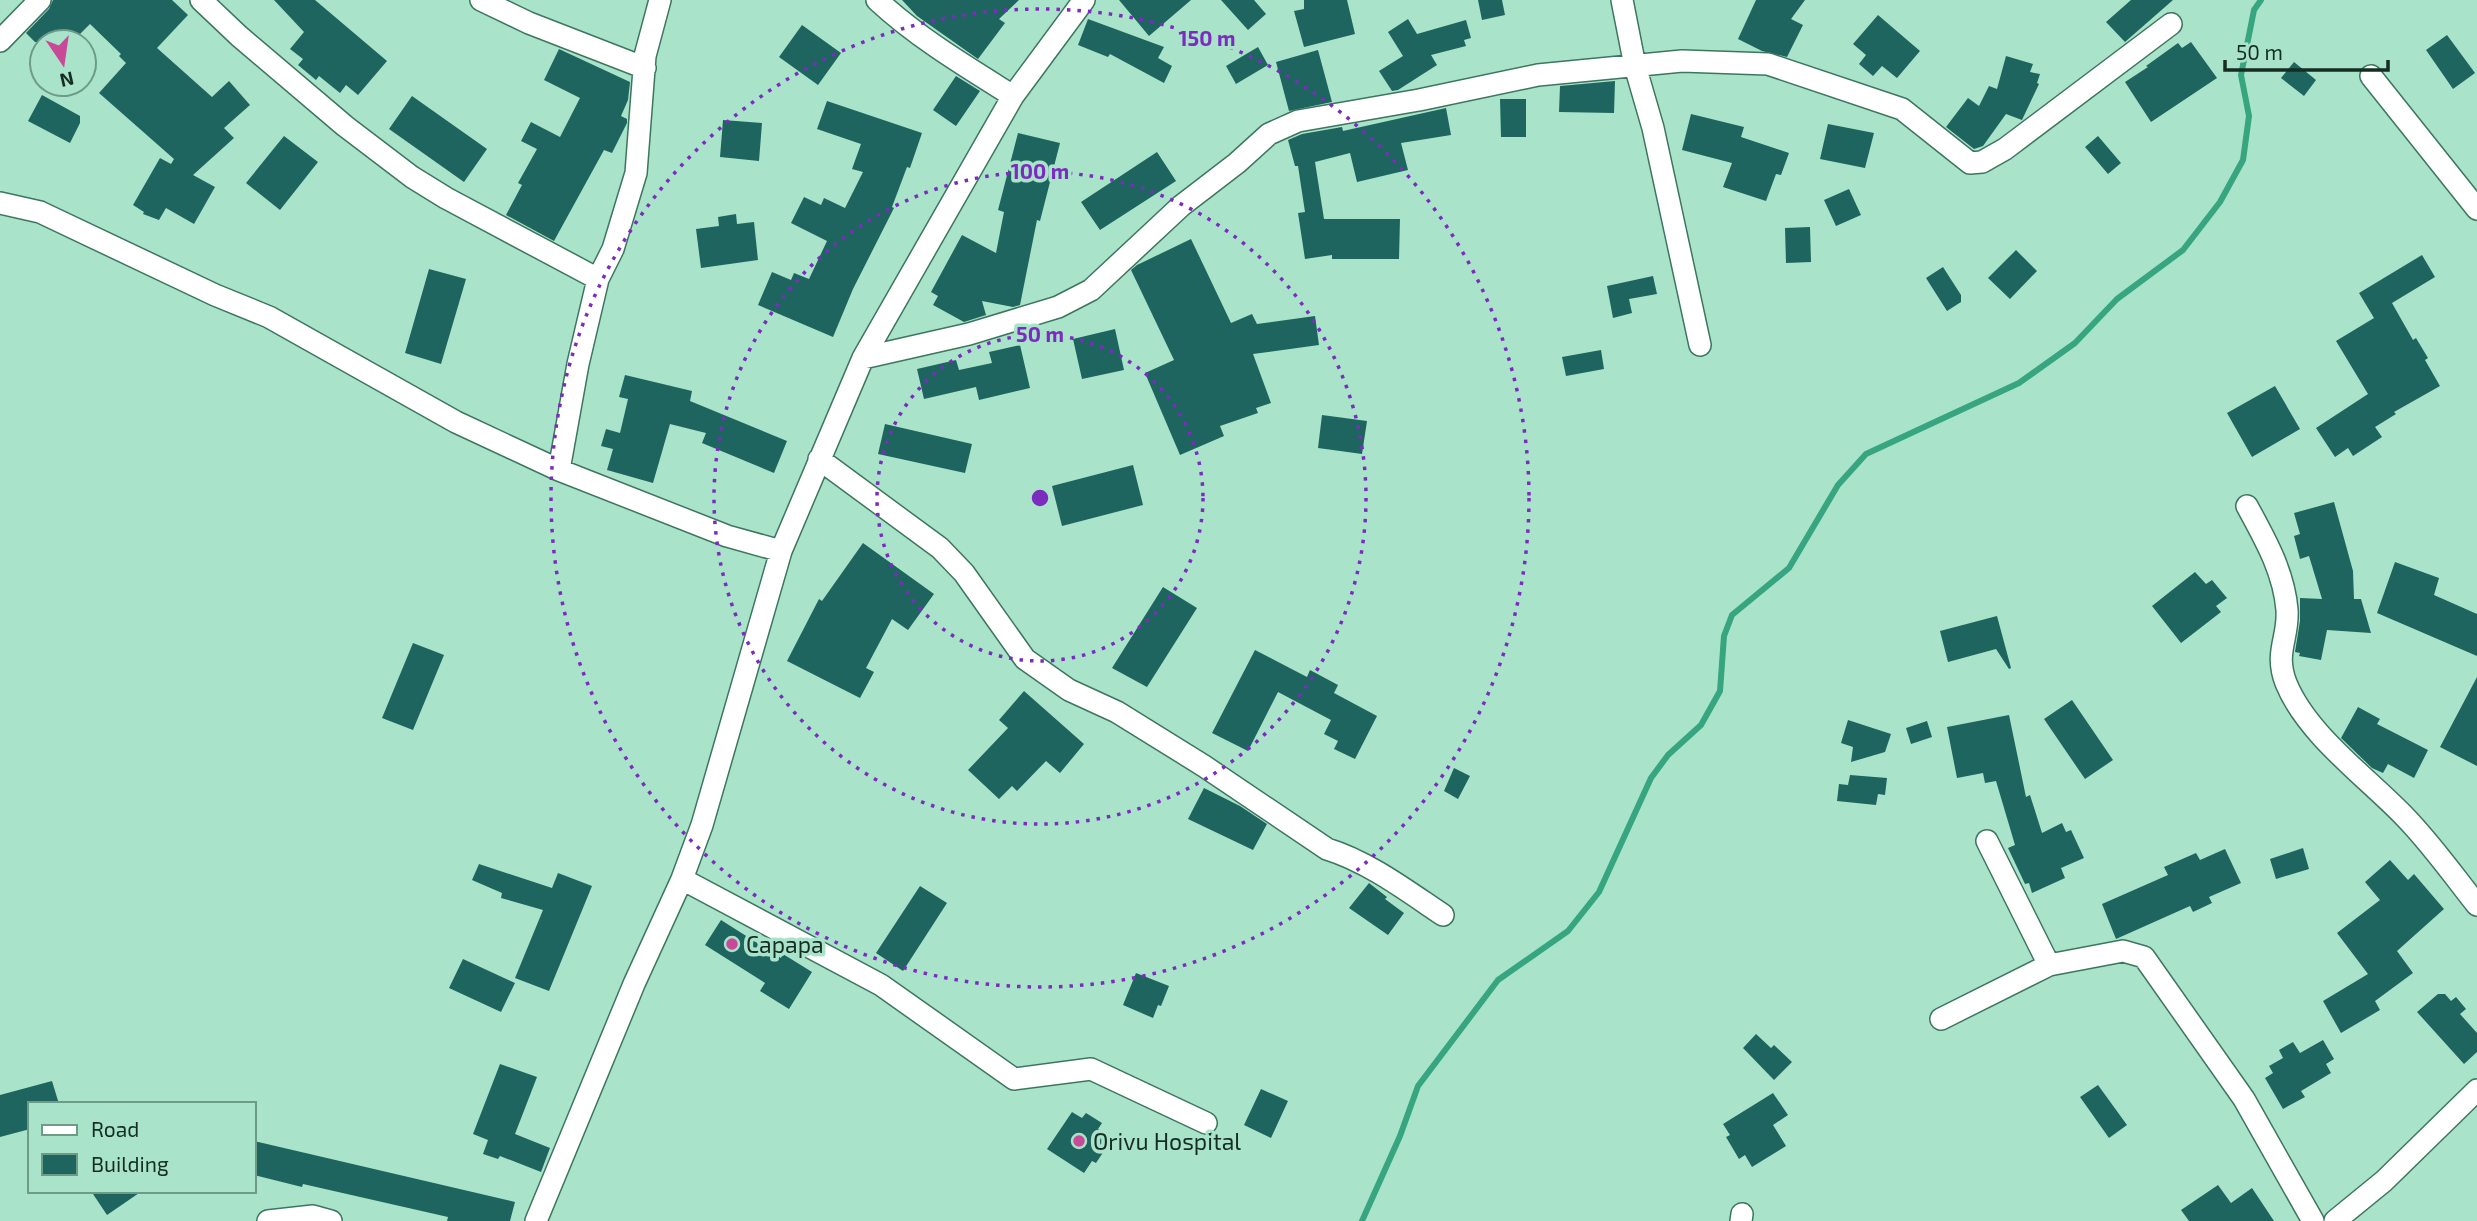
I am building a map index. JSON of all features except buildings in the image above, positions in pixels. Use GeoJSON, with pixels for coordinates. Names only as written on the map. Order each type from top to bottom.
{"type":"FeatureCollection","features":[{"type":"Feature","properties":{"kind":"street"},"geometry":{"type":"LineString","coordinates":[[0,41],[40,0]]}},
{"type":"Feature","properties":{"kind":"street"},"geometry":{"type":"LineString","coordinates":[[201,0],[345,126],[412,177],[598,279]]}},
{"type":"Feature","properties":{"kind":"street"},"geometry":{"type":"LineString","coordinates":[[481,0],[529,23],[645,68]]}},
{"type":"Feature","properties":{"kind":"street"},"geometry":{"type":"LineString","coordinates":[[559,470],[578,364],[598,279],[613,249],[636,173],[645,68],[660,0]]}},
{"type":"Feature","properties":{"kind":"street"},"geometry":{"type":"LineString","coordinates":[[877,0],[913,32],[1013,96]]}},
{"type":"Feature","properties":{"kind":"street"},"geometry":{"type":"LineString","coordinates":[[536,1221],[634,984],[682,879],[702,825],[780,551],[863,358],[1013,96],[1084,0]]}},
{"type":"Feature","properties":{"kind":"street"},"geometry":{"type":"LineString","coordinates":[[1622,0],[1700,345]]}},
{"type":"Feature","properties":{"kind":"street"},"geometry":{"type":"LineString","coordinates":[[863,358],[969,334],[1058,307],[1091,290],[1181,206],[1237,163],[1269,134],[1298,121],[1419,100],[1538,75],[1682,61],[1768,64],[1902,109],[1970,163],[1982,162],[2005,149],[2171,24]]}},
{"type":"Feature","properties":{"kind":"street"},"geometry":{"type":"LineString","coordinates":[[2371,76],[2477,209]]}},
{"type":"Feature","properties":{"kind":"street"},"geometry":{"type":"LineString","coordinates":[[0,203],[40,212],[215,295],[269,317],[456,422],[559,470],[726,536],[780,551]]}},
{"type":"Feature","properties":{"kind":"street"},"geometry":{"type":"LineString","coordinates":[[818,459],[940,548],[972,583],[1025,659],[1069,690],[1117,712],[1204,766],[1327,849],[1345,855],[1443,915]]}},
{"type":"Feature","properties":{"kind":"street"},"geometry":{"type":"LineString","coordinates":[[2247,506],[2271,550],[2281,577],[2287,612],[2279,660],[2295,703],[2338,754],[2407,818],[2477,905]]}},
{"type":"Feature","properties":{"kind":"street"},"geometry":{"type":"LineString","coordinates":[[1987,841],[2049,965]]}},
{"type":"Feature","properties":{"kind":"street"},"geometry":{"type":"LineString","coordinates":[[682,879],[881,985],[1014,1079],[1091,1069],[1206,1123]]}},
{"type":"Feature","properties":{"kind":"street"},"geometry":{"type":"LineString","coordinates":[[1941,1019],[2049,965],[2123,950],[2144,957],[2244,1099],[2313,1221]]}},
{"type":"Feature","properties":{"kind":"street"},"geometry":{"type":"LineString","coordinates":[[2335,1221],[2384,1181],[2477,1090]]}},
{"type":"Feature","properties":{"kind":"street"},"geometry":{"type":"LineString","coordinates":[[268,1221],[313,1216],[331,1221]]}},
{"type":"Feature","properties":{"kind":"waterway"},"geometry":{"type":"LineString","coordinates":[[1362,1221],[1400,1136],[1418,1086],[1498,980],[1568,931],[1599,892],[1651,778],[1668,755],[1701,725],[1720,691],[1724,636],[1732,615],[1789,568],[1838,485],[1866,454],[2019,383],[2075,343],[2117,299],[2183,250],[2220,202],[2243,160],[2249,116],[2241,75],[2254,10],[2261,0]]}},
{"type":"Feature","properties":{"kind":"place","name":"Capapa"},"geometry":{"type":"Point","coordinates":[732,944]}},
{"type":"Feature","properties":{"kind":"place","name":"Orivu Hospital"},"geometry":{"type":"Point","coordinates":[1079,1141]}}]}
